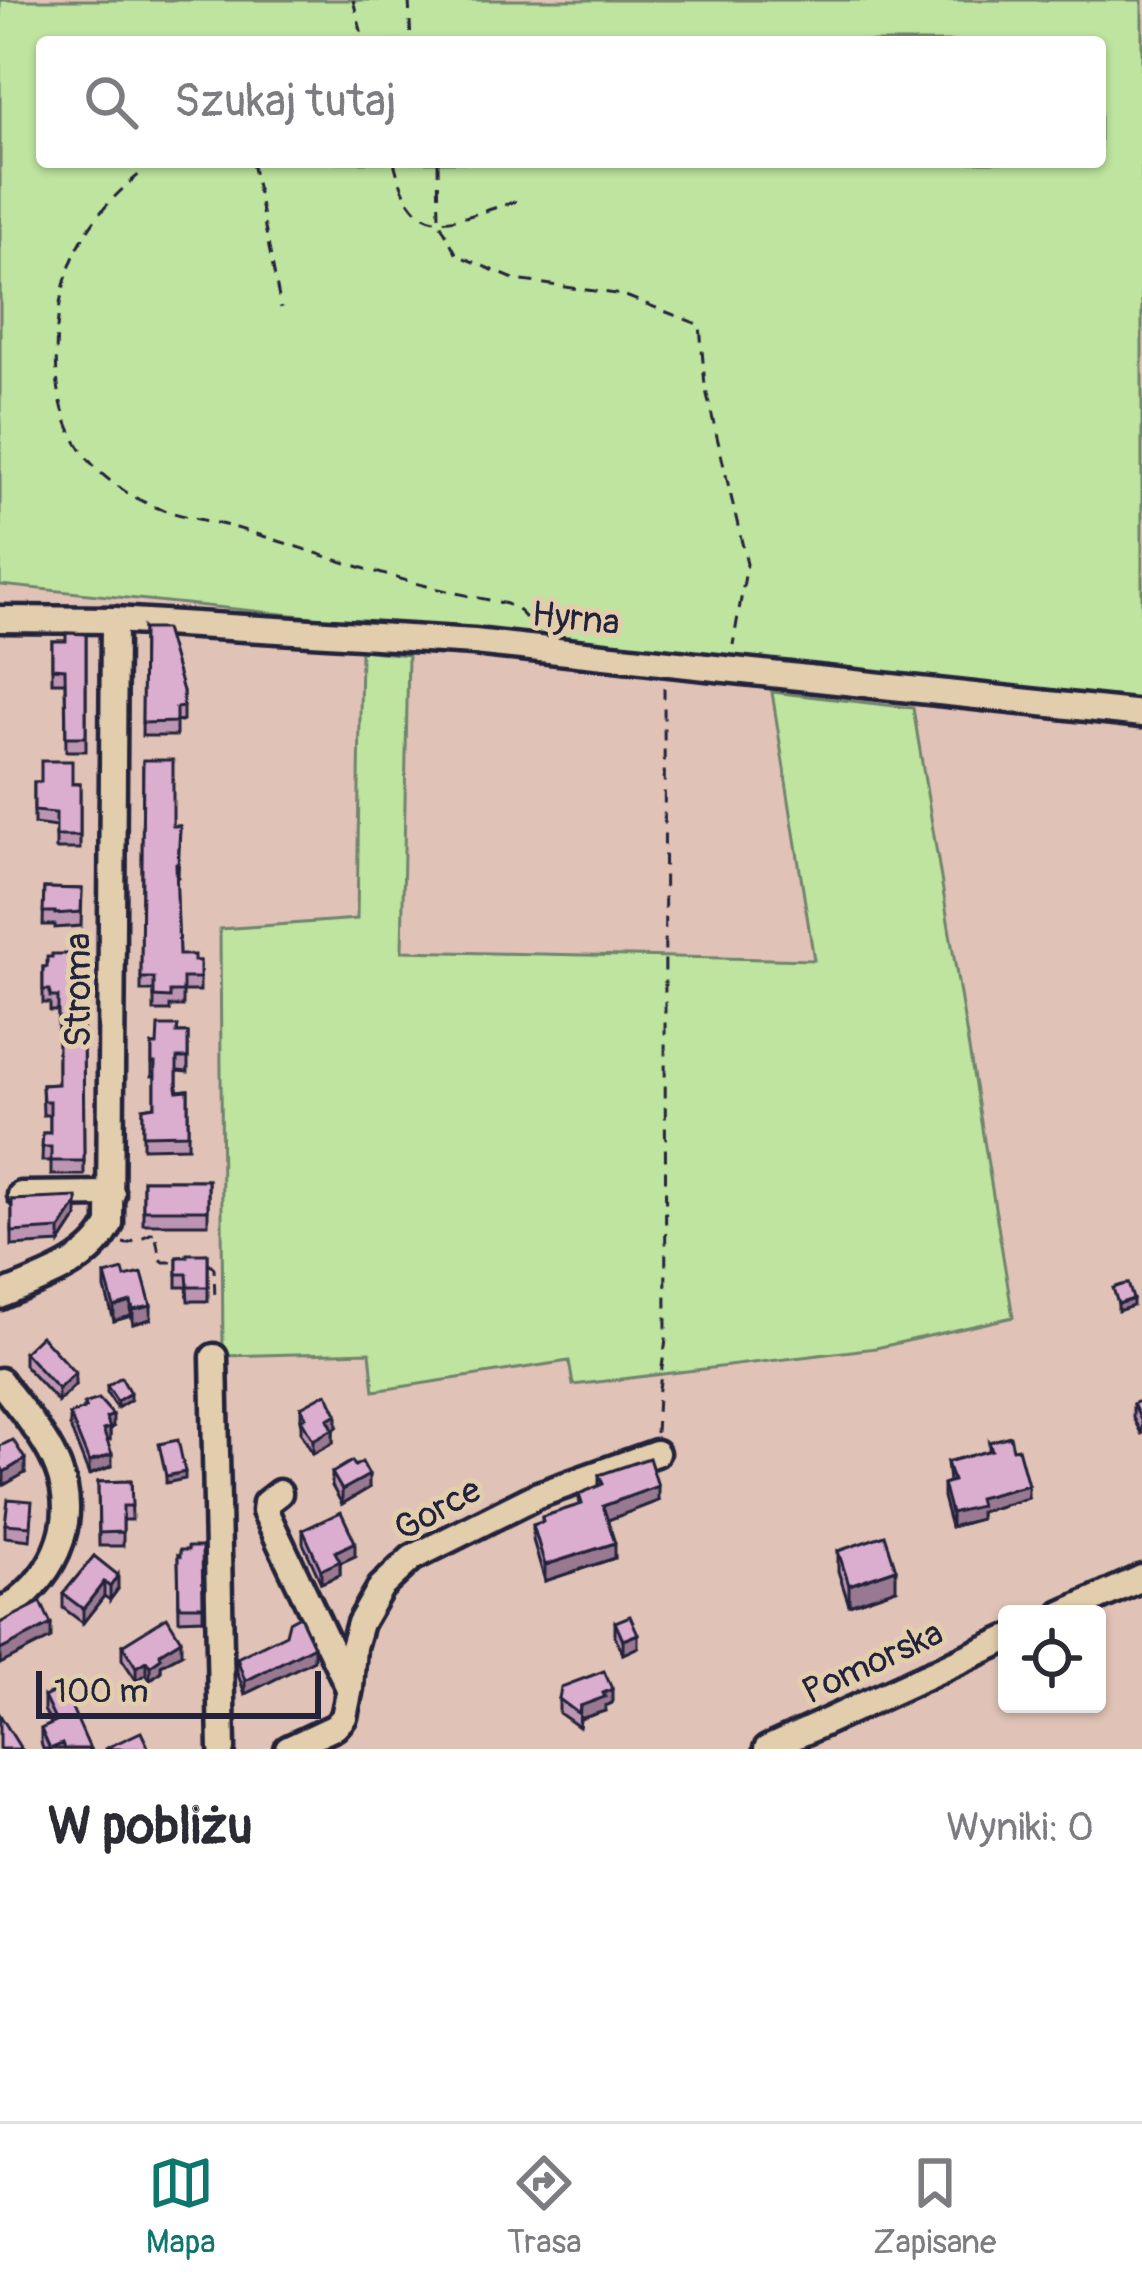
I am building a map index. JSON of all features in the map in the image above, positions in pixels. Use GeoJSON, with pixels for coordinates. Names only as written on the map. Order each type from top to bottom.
{"type":"FeatureCollection","features":[{"type":"Feature","properties":{"kind":"street","name":"Hyrna"},"geometry":{"type":"LineString","coordinates":[[0,619],[114,620],[474,642],[1142,714]]}},
{"type":"Feature","properties":{"kind":"street","name":"Stroma"},"geometry":{"type":"LineString","coordinates":[[0,1296],[88,1253],[101,1242],[110,1224],[114,620]]}},
{"type":"Feature","properties":{"kind":"street"},"geometry":{"type":"LineString","coordinates":[[21,1195],[112,1194]]}},
{"type":"Feature","properties":{"kind":"street"},"geometry":{"type":"LineString","coordinates":[[214,1358],[222,1749]]}},
{"type":"Feature","properties":{"kind":"street"},"geometry":{"type":"LineString","coordinates":[[0,1381],[48,1448],[58,1468],[66,1513],[62,1544],[46,1574],[0,1613]]}},
{"type":"Feature","properties":{"kind":"street","name":"Gorce"},"geometry":{"type":"LineString","coordinates":[[288,1749],[335,1727],[344,1717],[360,1623],[381,1587],[412,1558],[538,1495],[656,1453]]}},
{"type":"Feature","properties":{"kind":"street"},"geometry":{"type":"LineString","coordinates":[[279,1493],[266,1503],[266,1511],[350,1688]]}},
{"type":"Feature","properties":{"kind":"street"},"geometry":{"type":"LineString","coordinates":[[1083,1605],[1142,1578]]}},
{"type":"Feature","properties":{"kind":"street","name":"Pomorska"},"geometry":{"type":"LineString","coordinates":[[767,1749],[998,1644]]}},
{"type":"Feature","properties":{"kind":"path"},"geometry":{"type":"LineString","coordinates":[[352,0],[362,36]]}},
{"type":"Feature","properties":{"kind":"path"},"geometry":{"type":"LineString","coordinates":[[409,0],[411,36]]}},
{"type":"Feature","properties":{"kind":"path"},"geometry":{"type":"LineString","coordinates":[[148,168],[101,210],[74,253],[58,316],[55,363],[60,402],[72,437],[92,464],[146,503],[423,585],[507,604],[564,651]]}},
{"type":"Feature","properties":{"kind":"path"},"geometry":{"type":"LineString","coordinates":[[253,168],[281,308]]}},
{"type":"Feature","properties":{"kind":"path"},"geometry":{"type":"LineString","coordinates":[[396,168],[410,205],[433,222],[518,201]]}},
{"type":"Feature","properties":{"kind":"path"},"geometry":{"type":"LineString","coordinates":[[438,168],[439,220],[458,255],[516,280],[623,295],[700,326],[705,386],[747,564],[729,671]]}},
{"type":"Feature","properties":{"kind":"path"},"geometry":{"type":"LineString","coordinates":[[656,1453],[666,1339],[664,663]]}},
{"type":"Feature","properties":{"kind":"path"},"geometry":{"type":"LineString","coordinates":[[127,1244],[155,1232],[160,1259],[185,1262]]}},
{"type":"Feature","properties":{"kind":"path"},"geometry":{"type":"LineString","coordinates":[[207,1261],[214,1268],[215,1301]]}},
{"type":"Feature","properties":{"kind":"green space"},"geometry":{"type":"Polygon","coordinates":[[[0,0],[1142,0],[1142,702],[0,585],[0,0]]]}},
{"type":"Feature","properties":{"kind":"green space"},"geometry":{"type":"Polygon","coordinates":[[[361,650],[408,655],[402,951],[814,960],[772,692],[913,708],[1013,1317],[876,1348],[573,1385],[569,1361],[374,1391],[370,1352],[223,1356],[220,929],[357,919],[361,650]]]}},
{"type":"Feature","properties":{"kind":"building"},"geometry":{"type":"Polygon","coordinates":[[[143,629],[165,629],[183,691],[176,722],[142,723],[143,629]]]}},
{"type":"Feature","properties":{"kind":"building"},"geometry":{"type":"Polygon","coordinates":[[[66,633],[86,634],[86,737],[66,737],[65,669],[52,668],[52,641],[66,641],[66,633]]]}},
{"type":"Feature","properties":{"kind":"building"},"geometry":{"type":"Polygon","coordinates":[[[143,760],[173,760],[173,826],[180,826],[176,864],[179,955],[194,955],[194,961],[200,961],[200,978],[183,978],[183,992],[170,992],[170,998],[154,997],[154,978],[141,978],[143,760]]]}},
{"type":"Feature","properties":{"kind":"building"},"geometry":{"type":"Polygon","coordinates":[[[41,761],[72,761],[72,784],[80,784],[80,836],[56,836],[56,813],[34,811],[34,782],[41,782],[41,761]]]}},
{"type":"Feature","properties":{"kind":"building"},"geometry":{"type":"Polygon","coordinates":[[[44,888],[82,889],[81,912],[43,912],[44,888]]]}},
{"type":"Feature","properties":{"kind":"building"},"geometry":{"type":"Polygon","coordinates":[[[52,954],[73,954],[76,973],[85,973],[79,1025],[83,1025],[84,1161],[51,1161],[51,1147],[42,1147],[43,1133],[50,1133],[50,1101],[43,1101],[42,1085],[58,1084],[58,997],[43,990],[43,967],[52,954]]]}},
{"type":"Feature","properties":{"kind":"building"},"geometry":{"type":"Polygon","coordinates":[[[158,1026],[178,1026],[177,1033],[188,1033],[188,1058],[177,1058],[177,1091],[188,1090],[188,1134],[143,1135],[143,1108],[155,1106],[152,1045],[157,1045],[158,1026]]]}},
{"type":"Feature","properties":{"kind":"building"},"geometry":{"type":"Polygon","coordinates":[[[143,1180],[208,1180],[208,1210],[143,1210],[143,1180]]]}},
{"type":"Feature","properties":{"kind":"building"},"geometry":{"type":"Polygon","coordinates":[[[77,1197],[60,1229],[12,1232],[12,1200],[77,1197]]]}},
{"type":"Feature","properties":{"kind":"building"},"geometry":{"type":"Polygon","coordinates":[[[208,1254],[208,1287],[188,1287],[187,1274],[177,1274],[177,1257],[208,1254]]]}},
{"type":"Feature","properties":{"kind":"building"},"geometry":{"type":"Polygon","coordinates":[[[123,1270],[125,1277],[142,1273],[151,1306],[133,1310],[131,1302],[114,1307],[105,1275],[123,1270]]]}},
{"type":"Feature","properties":{"kind":"building"},"geometry":{"type":"Polygon","coordinates":[[[1128,1283],[1133,1299],[1118,1304],[1113,1288],[1128,1283]]]}},
{"type":"Feature","properties":{"kind":"building"},"geometry":{"type":"Polygon","coordinates":[[[41,1336],[75,1373],[58,1389],[24,1352],[41,1336]]]}},
{"type":"Feature","properties":{"kind":"building"},"geometry":{"type":"Polygon","coordinates":[[[121,1377],[130,1393],[117,1401],[107,1386],[121,1377]]]}},
{"type":"Feature","properties":{"kind":"building"},"geometry":{"type":"Polygon","coordinates":[[[327,1393],[337,1414],[328,1419],[333,1429],[313,1440],[301,1419],[306,1417],[301,1407],[327,1393]]]}},
{"type":"Feature","properties":{"kind":"building"},"geometry":{"type":"Polygon","coordinates":[[[99,1399],[113,1415],[106,1418],[110,1428],[103,1430],[112,1454],[89,1462],[70,1415],[99,1399]]]}},
{"type":"Feature","properties":{"kind":"building"},"geometry":{"type":"Polygon","coordinates":[[[1142,1400],[1142,1422],[1133,1404],[1142,1400]]]}},
{"type":"Feature","properties":{"kind":"building"},"geometry":{"type":"Polygon","coordinates":[[[1010,1436],[1028,1485],[978,1498],[980,1506],[951,1513],[943,1484],[953,1481],[947,1462],[992,1450],[989,1442],[1010,1436]]]}},
{"type":"Feature","properties":{"kind":"building"},"geometry":{"type":"Polygon","coordinates":[[[13,1440],[25,1459],[4,1472],[0,1446],[13,1440]]]}},
{"type":"Feature","properties":{"kind":"building"},"geometry":{"type":"Polygon","coordinates":[[[178,1440],[185,1472],[166,1476],[159,1444],[178,1440]]]}},
{"type":"Feature","properties":{"kind":"building"},"geometry":{"type":"Polygon","coordinates":[[[649,1458],[658,1486],[603,1506],[615,1543],[545,1565],[533,1525],[543,1522],[542,1517],[582,1504],[579,1494],[603,1484],[599,1475],[649,1458]]]}},
{"type":"Feature","properties":{"kind":"building"},"geometry":{"type":"Polygon","coordinates":[[[352,1461],[355,1466],[362,1462],[369,1475],[342,1490],[332,1473],[352,1461]]]}},
{"type":"Feature","properties":{"kind":"building"},"geometry":{"type":"Polygon","coordinates":[[[131,1481],[132,1506],[123,1506],[123,1532],[99,1533],[98,1482],[131,1481]]]}},
{"type":"Feature","properties":{"kind":"building"},"geometry":{"type":"Polygon","coordinates":[[[8,1499],[32,1501],[30,1526],[5,1524],[8,1499]]]}},
{"type":"Feature","properties":{"kind":"building"},"geometry":{"type":"Polygon","coordinates":[[[341,1512],[355,1542],[335,1552],[340,1561],[321,1570],[303,1530],[341,1512]]]}},
{"type":"Feature","properties":{"kind":"building"},"geometry":{"type":"Polygon","coordinates":[[[885,1535],[896,1569],[849,1585],[838,1551],[885,1535]]]}},
{"type":"Feature","properties":{"kind":"building"},"geometry":{"type":"Polygon","coordinates":[[[188,1547],[202,1547],[203,1606],[179,1606],[178,1555],[188,1547]]]}},
{"type":"Feature","properties":{"kind":"building"},"geometry":{"type":"Polygon","coordinates":[[[94,1556],[118,1575],[110,1587],[104,1582],[83,1609],[63,1594],[94,1556]]]}},
{"type":"Feature","properties":{"kind":"building"},"geometry":{"type":"Polygon","coordinates":[[[41,1602],[51,1624],[0,1650],[0,1623],[41,1602]]]}},
{"type":"Feature","properties":{"kind":"building"},"geometry":{"type":"Polygon","coordinates":[[[300,1616],[314,1646],[245,1681],[237,1658],[286,1634],[289,1622],[300,1616]]]}},
{"type":"Feature","properties":{"kind":"building"},"geometry":{"type":"Polygon","coordinates":[[[630,1616],[638,1634],[623,1640],[615,1622],[630,1616]]]}},
{"type":"Feature","properties":{"kind":"building"},"geometry":{"type":"Polygon","coordinates":[[[167,1617],[181,1640],[150,1666],[146,1661],[136,1667],[122,1645],[167,1617]]]}},
{"type":"Feature","properties":{"kind":"building"},"geometry":{"type":"Polygon","coordinates":[[[604,1671],[612,1689],[603,1693],[605,1697],[580,1706],[579,1714],[559,1699],[561,1687],[604,1671]]]}},
{"type":"Feature","properties":{"kind":"building"},"geometry":{"type":"Polygon","coordinates":[[[63,1688],[90,1749],[64,1749],[62,1744],[50,1749],[41,1729],[56,1722],[44,1697],[63,1688]]]}},
{"type":"Feature","properties":{"kind":"building"},"geometry":{"type":"Polygon","coordinates":[[[0,1715],[21,1749],[0,1749],[0,1715]]]}},
{"type":"Feature","properties":{"kind":"building"},"geometry":{"type":"Polygon","coordinates":[[[141,1732],[149,1749],[104,1749],[141,1732]]]}}]}
